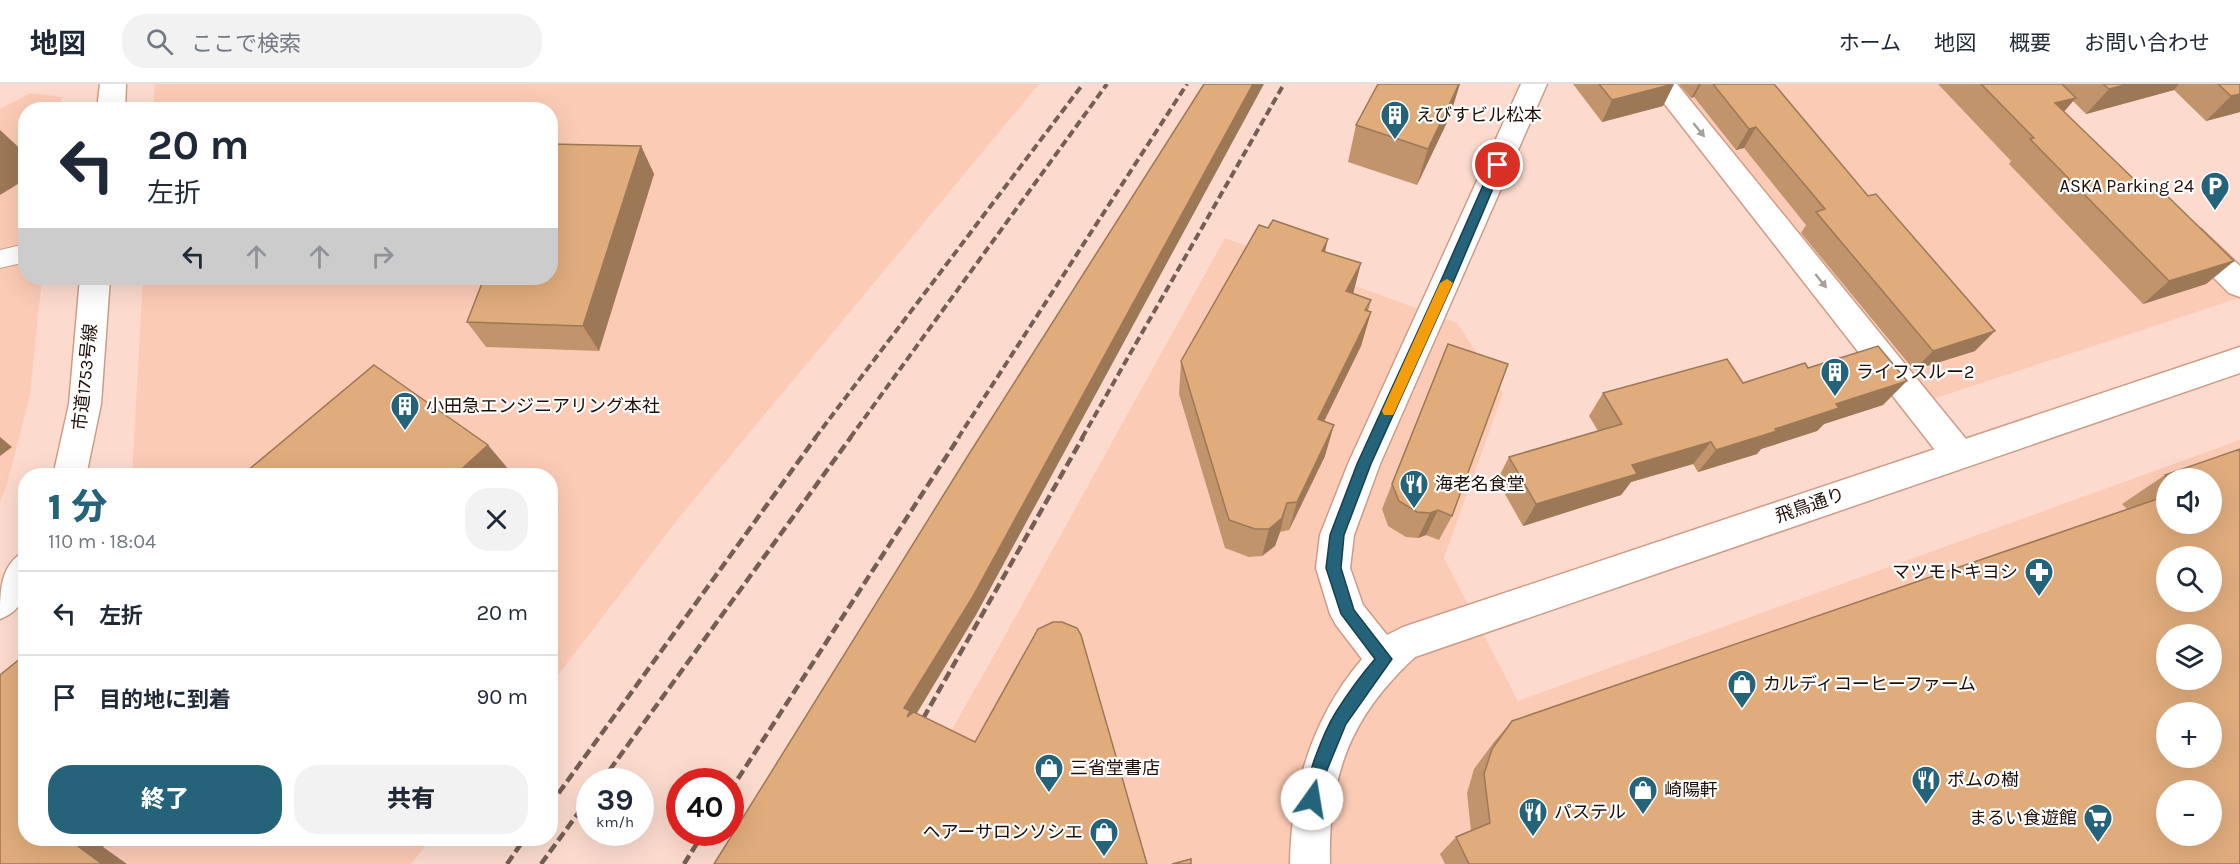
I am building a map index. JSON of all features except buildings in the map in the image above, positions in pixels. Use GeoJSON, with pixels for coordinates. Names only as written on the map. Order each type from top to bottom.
{"type":"FeatureCollection","features":[{"type":"Feature","properties":{"kind":"street"},"geometry":{"type":"LineString","coordinates":[[112,102],[113,84]]}},
{"type":"Feature","properties":{"kind":"street"},"geometry":{"type":"LineString","coordinates":[[1385,659],[1348,614],[1334,568],[1337,535],[1364,464],[1534,84]]}},
{"type":"Feature","properties":{"kind":"street"},"geometry":{"type":"LineString","coordinates":[[1662,84],[1958,454]]}},
{"type":"Feature","properties":{"kind":"street"},"geometry":{"type":"LineString","coordinates":[[2173,219],[2240,285]]}},
{"type":"Feature","properties":{"kind":"street","name":"市道1753号線"},"geometry":{"type":"LineString","coordinates":[[72,468],[84,398],[94,285]]}},
{"type":"Feature","properties":{"kind":"street","name":"飛鳥通り"},"geometry":{"type":"LineString","coordinates":[[1310,864],[1308,833],[1319,770],[1340,719],[1368,678],[1385,659],[1403,645],[1958,454],[2240,360]]}},
{"type":"Feature","properties":{"kind":"street"},"geometry":{"type":"LineString","coordinates":[[0,603],[18,577]]}},
{"type":"Feature","properties":{"kind":"lane"},"geometry":{"type":"LineString","coordinates":[[0,259],[18,255]]}},
{"type":"Feature","properties":{"kind":"lane"},"geometry":{"type":"LineString","coordinates":[[0,268],[18,264]]}},
{"type":"Feature","properties":{"kind":"shaded area"},"geometry":{"type":"Polygon","coordinates":[[[155,84],[1039,84],[678,519],[558,675],[558,468],[132,468],[143,285],[558,285],[558,102],[154,102],[155,84]]]}},
{"type":"Feature","properties":{"kind":"shaded area"},"geometry":{"type":"Polygon","coordinates":[[[1678,84],[2021,84],[2239,298],[1933,399],[1678,84]]]}},
{"type":"Feature","properties":{"kind":"shaded area"},"geometry":{"type":"Polygon","coordinates":[[[30,93],[62,97],[61,102],[18,102],[18,285],[41,285],[30,395],[6,488],[0,501],[0,109],[30,93]]]}},
{"type":"Feature","properties":{"kind":"shaded area"},"geometry":{"type":"Polygon","coordinates":[[[1225,238],[1457,323],[1503,393],[1444,558],[1518,701],[2156,470],[2156,534],[2222,534],[2222,468],[2163,468],[2240,440],[2240,864],[876,864],[1225,238]]]}},
{"type":"Feature","properties":{"kind":"shaded area"},"geometry":{"type":"Polygon","coordinates":[[[0,682],[18,790],[18,846],[425,846],[411,864],[0,864],[0,682]]]}},
{"type":"Feature","properties":{"kind":"railway"},"geometry":{"type":"LineString","coordinates":[[815,438],[1083,84]]}},
{"type":"Feature","properties":{"kind":"railway"},"geometry":{"type":"LineString","coordinates":[[850,438],[1107,84]]}},
{"type":"Feature","properties":{"kind":"railway"},"geometry":{"type":"LineString","coordinates":[[958,438],[1187,84]]}},
{"type":"Feature","properties":{"kind":"railway"},"geometry":{"type":"LineString","coordinates":[[1082,438],[1284,84]]}},
{"type":"Feature","properties":{"kind":"railway"},"geometry":{"type":"LineString","coordinates":[[558,794],[816,437]]}},
{"type":"Feature","properties":{"kind":"railway"},"geometry":{"type":"LineString","coordinates":[[611,768],[851,437]]}},
{"type":"Feature","properties":{"kind":"railway"},"geometry":{"type":"LineString","coordinates":[[744,769],[959,437]]}},
{"type":"Feature","properties":{"kind":"railway"},"geometry":{"type":"LineString","coordinates":[[916,731],[1083,437]]}},
{"type":"Feature","properties":{"kind":"railway"},"geometry":{"type":"LineString","coordinates":[[558,841],[576,816]]}},
{"type":"Feature","properties":{"kind":"railway"},"geometry":{"type":"LineString","coordinates":[[507,864],[519,846]]}},
{"type":"Feature","properties":{"kind":"railway"},"geometry":{"type":"LineString","coordinates":[[541,864],[554,846]]}},
{"type":"Feature","properties":{"kind":"railway"},"geometry":{"type":"LineString","coordinates":[[684,864],[695,846]]}},
{"type":"Feature","properties":{"kind":"slow traffic"},"geometry":{"type":"LineString","coordinates":[[1388,411],[1447,283]]}},
{"type":"Feature","properties":{"kind":"place","name":"えびすビル松本"},"geometry":{"type":"Point","coordinates":[1395,140]}},
{"type":"Feature","properties":{"kind":"place","name":"ASKA Parking 24"},"geometry":{"type":"Point","coordinates":[2215,212]}},
{"type":"Feature","properties":{"kind":"place","name":"ライフスルー2"},"geometry":{"type":"Point","coordinates":[1835,398]}},
{"type":"Feature","properties":{"kind":"place","name":"小田急エンジニアリング本社"},"geometry":{"type":"Point","coordinates":[405,432]}},
{"type":"Feature","properties":{"kind":"place","name":"海老名食堂"},"geometry":{"type":"Point","coordinates":[1414,510]}},
{"type":"Feature","properties":{"kind":"place","name":"マツモトキヨシ"},"geometry":{"type":"Point","coordinates":[2039,598]}},
{"type":"Feature","properties":{"kind":"place","name":"カルディコーヒーファーム"},"geometry":{"type":"Point","coordinates":[1742,710]}},
{"type":"Feature","properties":{"kind":"place","name":"三省堂書店"},"geometry":{"type":"Point","coordinates":[1049,794]}},
{"type":"Feature","properties":{"kind":"place","name":"ポムの樹"},"geometry":{"type":"Point","coordinates":[1926,806]}},
{"type":"Feature","properties":{"kind":"place","name":"崎陽軒"},"geometry":{"type":"Point","coordinates":[1643,816]}},
{"type":"Feature","properties":{"kind":"place","name":"パステル"},"geometry":{"type":"Point","coordinates":[1533,838]}},
{"type":"Feature","properties":{"kind":"place","name":"まるい食遊館"},"geometry":{"type":"Point","coordinates":[2098,844]}},
{"type":"Feature","properties":{"kind":"place","name":"ヘアーサロンソシエ"},"geometry":{"type":"Point","coordinates":[1104,858]}},
{"type":"Feature","properties":{"kind":"route"},"geometry":{"type":"LineString","coordinates":[[1312,799],[1319,770],[1340,719],[1368,678],[1385,659],[1348,614],[1334,568],[1337,535],[1364,464],[1498,165]]}}]}
